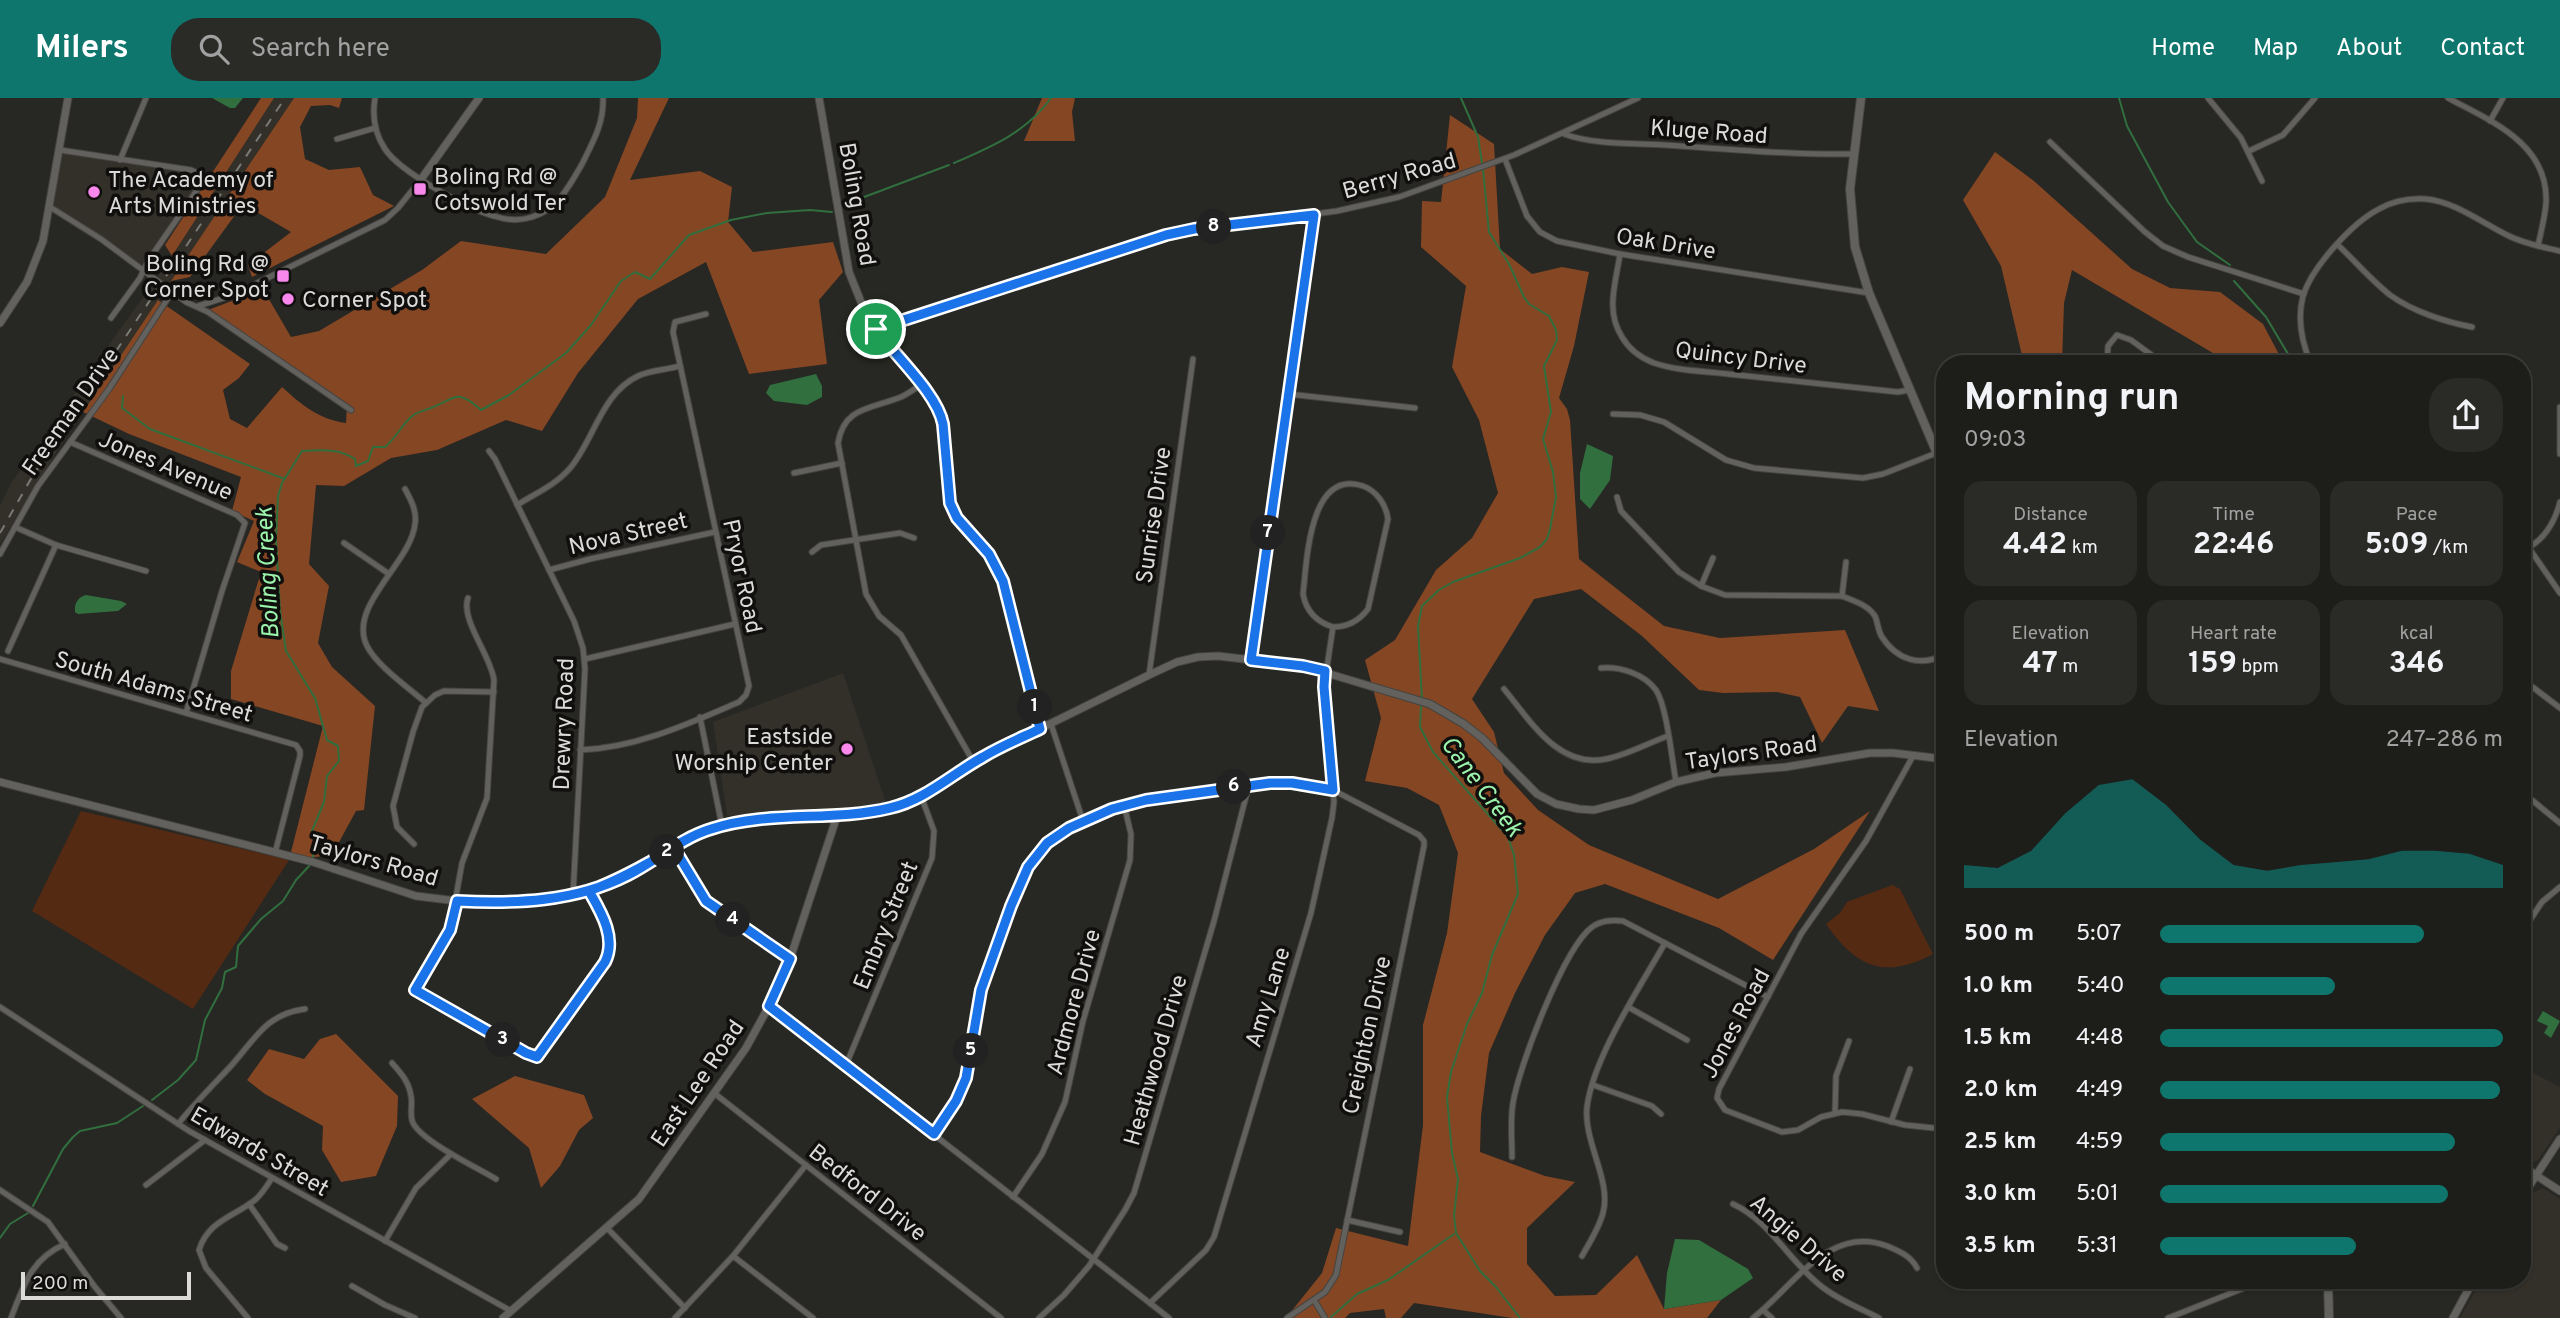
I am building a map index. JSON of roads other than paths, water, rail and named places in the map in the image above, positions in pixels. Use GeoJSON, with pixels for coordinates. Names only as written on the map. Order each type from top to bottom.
{"type":"FeatureCollection","features":[{"type":"Feature","properties":{"kind":"main road"},"geometry":{"type":"LineString","coordinates":[[1861,98],[1850,189],[1852,232],[1870,293],[1909,390],[1936,444]]}},
{"type":"Feature","properties":{"kind":"main road"},"geometry":{"type":"LineString","coordinates":[[2328,1289],[2329,1318]]}},
{"type":"Feature","properties":{"kind":"street"},"geometry":{"type":"LineString","coordinates":[[0,323],[23,289],[43,240],[68,98]]}},
{"type":"Feature","properties":{"kind":"street"},"geometry":{"type":"LineString","coordinates":[[120,160],[146,98]]}},
{"type":"Feature","properties":{"kind":"street"},"geometry":{"type":"LineString","coordinates":[[375,98],[375,128],[390,156],[476,210],[492,216],[514,219],[536,216],[557,201],[578,171],[598,130],[603,98]]}},
{"type":"Feature","properties":{"kind":"street"},"geometry":{"type":"LineString","coordinates":[[198,306],[233,295],[385,219],[398,208],[422,178],[479,98]]}},
{"type":"Feature","properties":{"kind":"street","name":"Boling Road"},"geometry":{"type":"LineString","coordinates":[[819,98],[847,264],[861,302],[876,329],[937,406],[942,418],[947,488],[953,512],[989,554],[1007,591],[1040,729]]}},
{"type":"Feature","properties":{"kind":"street","name":"Berry Road"},"geometry":{"type":"LineString","coordinates":[[876,329],[1166,235],[1201,228],[1314,215],[1399,197],[1505,159],[1638,98]]}},
{"type":"Feature","properties":{"kind":"street"},"geometry":{"type":"LineString","coordinates":[[2208,98],[2249,151],[2262,181]]}},
{"type":"Feature","properties":{"kind":"street"},"geometry":{"type":"LineString","coordinates":[[2249,151],[2283,135],[2315,98]]}},
{"type":"Feature","properties":{"kind":"street"},"geometry":{"type":"LineString","coordinates":[[2448,98],[2490,121],[2522,143],[2541,173],[2546,202],[2538,246]]}},
{"type":"Feature","properties":{"kind":"street"},"geometry":{"type":"LineString","coordinates":[[2490,121],[2503,98]]}},
{"type":"Feature","properties":{"kind":"street"},"geometry":{"type":"LineString","coordinates":[[337,139],[375,128]]}},
{"type":"Feature","properties":{"kind":"street","name":"Kluge Road"},"geometry":{"type":"LineString","coordinates":[[1564,134],[1577,138],[1627,143],[1808,155],[1853,154]]}},
{"type":"Feature","properties":{"kind":"street"},"geometry":{"type":"LineString","coordinates":[[2050,142],[2163,246],[2304,294]]}},
{"type":"Feature","properties":{"kind":"street"},"geometry":{"type":"LineString","coordinates":[[60,150],[191,170],[206,177],[111,318]]}},
{"type":"Feature","properties":{"kind":"street","name":"Oak Drive"},"geometry":{"type":"LineString","coordinates":[[1505,159],[1524,211],[1540,232],[1567,244],[1870,293]]}},
{"type":"Feature","properties":{"kind":"street"},"geometry":{"type":"LineString","coordinates":[[2308,355],[2302,332],[2304,294],[2318,267],[2360,222],[2377,210],[2396,202],[2419,199],[2448,205],[2510,236],[2560,250]]}},
{"type":"Feature","properties":{"kind":"street"},"geometry":{"type":"LineString","coordinates":[[50,207],[144,270],[186,302],[198,306],[351,410]]}},
{"type":"Feature","properties":{"kind":"street"},"geometry":{"type":"LineString","coordinates":[[1251,660],[1314,215]]}},
{"type":"Feature","properties":{"kind":"street"},"geometry":{"type":"LineString","coordinates":[[2338,245],[2380,287],[2399,301],[2472,327]]}},
{"type":"Feature","properties":{"kind":"street","name":"Quincy Drive"},"geometry":{"type":"LineString","coordinates":[[1620,254],[1612,298],[1616,325],[1626,344],[1651,362],[1677,368],[1773,379],[1898,392],[1909,390]]}},
{"type":"Feature","properties":{"kind":"street","name":"Freeman Drive"},"geometry":{"type":"LineString","coordinates":[[0,554],[38,486],[109,389],[172,292]]}},
{"type":"Feature","properties":{"kind":"street","name":"Pryor Road"},"geometry":{"type":"LineString","coordinates":[[580,750],[627,745],[739,702],[748,692],[749,686],[680,366],[674,324],[706,314]]}},
{"type":"Feature","properties":{"kind":"street"},"geometry":{"type":"LineString","coordinates":[[2107,355],[2109,342],[2114,336],[2120,335],[2150,355]]}},
{"type":"Feature","properties":{"kind":"street","name":"Sunrise Drive"},"geometry":{"type":"LineString","coordinates":[[1149,675],[1193,359]]}},
{"type":"Feature","properties":{"kind":"street"},"geometry":{"type":"LineString","coordinates":[[517,505],[552,485],[569,470],[608,405],[625,384],[643,374],[680,366]]}},
{"type":"Feature","properties":{"kind":"street"},"geometry":{"type":"LineString","coordinates":[[921,385],[904,396],[860,410],[848,418],[840,430],[838,443],[866,594],[879,616],[901,635],[974,763]]}},
{"type":"Feature","properties":{"kind":"street"},"geometry":{"type":"LineString","coordinates":[[1288,394],[1415,408]]}},
{"type":"Feature","properties":{"kind":"street"},"geometry":{"type":"LineString","coordinates":[[2560,407],[2560,454]]}},
{"type":"Feature","properties":{"kind":"street"},"geometry":{"type":"LineString","coordinates":[[1614,414],[1640,415],[1664,422],[1726,460],[1754,468],[1863,478],[1883,474],[1936,454]]}},
{"type":"Feature","properties":{"kind":"street","name":"Jones Avenue"},"geometry":{"type":"LineString","coordinates":[[70,442],[237,515],[245,523],[186,713]]}},
{"type":"Feature","properties":{"kind":"street","name":"Drewry Road"},"geometry":{"type":"LineString","coordinates":[[489,451],[574,621],[585,659],[573,894]]}},
{"type":"Feature","properties":{"kind":"street"},"geometry":{"type":"LineString","coordinates":[[794,473],[842,463]]}},
{"type":"Feature","properties":{"kind":"street"},"geometry":{"type":"LineString","coordinates":[[1340,486],[1363,486],[1377,495],[1387,510],[1388,519],[1368,609],[1354,622],[1333,627],[1318,620],[1305,603],[1305,575],[1317,512],[1320,502],[1331,490],[1340,486]]}},
{"type":"Feature","properties":{"kind":"street"},"geometry":{"type":"LineString","coordinates":[[405,488],[413,505],[415,527],[365,617],[364,639],[376,658],[426,702]]}},
{"type":"Feature","properties":{"kind":"street"},"geometry":{"type":"LineString","coordinates":[[1617,497],[1621,511],[1679,572],[1701,586],[1725,595],[1842,596],[1860,603],[1875,616],[1881,636],[1893,649],[1913,662],[1936,659]]}},
{"type":"Feature","properties":{"kind":"street"},"geometry":{"type":"LineString","coordinates":[[2531,546],[2549,528],[2560,502]]}},
{"type":"Feature","properties":{"kind":"street"},"geometry":{"type":"LineString","coordinates":[[15,527],[56,545],[146,571]]}},
{"type":"Feature","properties":{"kind":"street","name":"Nova Street"},"geometry":{"type":"LineString","coordinates":[[549,570],[715,532]]}},
{"type":"Feature","properties":{"kind":"street"},"geometry":{"type":"LineString","coordinates":[[811,552],[821,545],[900,533],[915,538]]}},
{"type":"Feature","properties":{"kind":"street"},"geometry":{"type":"LineString","coordinates":[[344,543],[389,573]]}},
{"type":"Feature","properties":{"kind":"street"},"geometry":{"type":"LineString","coordinates":[[8,651],[56,545]]}},
{"type":"Feature","properties":{"kind":"street"},"geometry":{"type":"LineString","coordinates":[[2531,551],[2560,593]]}},
{"type":"Feature","properties":{"kind":"street"},"geometry":{"type":"LineString","coordinates":[[1701,586],[1713,558]]}},
{"type":"Feature","properties":{"kind":"street"},"geometry":{"type":"LineString","coordinates":[[1842,596],[1846,562]]}},
{"type":"Feature","properties":{"kind":"street"},"geometry":{"type":"LineString","coordinates":[[468,598],[466,612],[492,669],[494,692],[487,799],[462,863],[450,930],[415,990],[537,1057],[609,953],[607,926],[589,891]]}},
{"type":"Feature","properties":{"kind":"street"},"geometry":{"type":"LineString","coordinates":[[585,659],[735,624]]}},
{"type":"Feature","properties":{"kind":"street","name":"Amy Lane"},"geometry":{"type":"LineString","coordinates":[[1150,1303],[1206,1250],[1214,1237],[1311,913],[1332,818],[1333,790],[1324,687],[1333,627]]}},
{"type":"Feature","properties":{"kind":"street","name":"Taylors Road"},"geometry":{"type":"LineString","coordinates":[[0,782],[313,862],[416,896],[457,901],[522,902],[589,891],[626,876],[698,834],[722,826],[763,819],[888,809],[921,796],[974,763],[1051,723],[1177,662],[1198,657],[1218,656],[1303,666],[1418,699],[1464,724],[1482,738],[1526,784],[1556,804],[1594,810],[1632,800],[1676,782],[1715,773],[1786,767],[1870,753],[1936,758]]}},
{"type":"Feature","properties":{"kind":"street","name":"South Adams Street"},"geometry":{"type":"LineString","coordinates":[[0,659],[298,747],[300,756],[275,853]]}},
{"type":"Feature","properties":{"kind":"street"},"geometry":{"type":"LineString","coordinates":[[1601,668],[1614,666],[1630,672],[1646,680],[1656,691],[1662,705],[1676,782]]}},
{"type":"Feature","properties":{"kind":"street"},"geometry":{"type":"LineString","coordinates":[[2531,686],[2560,708]]}},
{"type":"Feature","properties":{"kind":"street"},"geometry":{"type":"LineString","coordinates":[[1504,689],[1549,742],[1561,752],[1576,758],[1591,761],[1607,759],[1668,736]]}},
{"type":"Feature","properties":{"kind":"street"},"geometry":{"type":"LineString","coordinates":[[414,844],[397,827],[393,806],[413,732],[426,702],[449,690],[494,692]]}},
{"type":"Feature","properties":{"kind":"street"},"geometry":{"type":"LineString","coordinates":[[700,717],[722,826]]}},
{"type":"Feature","properties":{"kind":"street"},"geometry":{"type":"LineString","coordinates":[[1051,723],[1083,821]]}},
{"type":"Feature","properties":{"kind":"street","name":"Jones Road"},"geometry":{"type":"LineString","coordinates":[[1835,1112],[1798,1130],[1782,1132],[1725,1110],[1717,1098],[1719,1089],[1801,934],[1866,841],[1913,756]]}},
{"type":"Feature","properties":{"kind":"street"},"geometry":{"type":"LineString","coordinates":[[934,1134],[956,1101],[966,1078],[981,990],[1023,877],[1033,858],[1047,843],[1083,821],[1124,805],[1249,785],[1292,783],[1333,790]]}},
{"type":"Feature","properties":{"kind":"street","name":"Heathwood Drive"},"geometry":{"type":"LineString","coordinates":[[1040,1318],[1064,1295],[1093,1259],[1134,1193],[1214,921],[1249,785]]}},
{"type":"Feature","properties":{"kind":"street","name":"Creighton Drive"},"geometry":{"type":"LineString","coordinates":[[1287,1318],[1328,1289],[1334,1280],[1424,843],[1419,835],[1333,790]]}},
{"type":"Feature","properties":{"kind":"street","name":"Embry Street"},"geometry":{"type":"LineString","coordinates":[[846,1065],[932,858],[934,831],[921,796]]}},
{"type":"Feature","properties":{"kind":"street"},"geometry":{"type":"LineString","coordinates":[[2531,799],[2560,823]]}},
{"type":"Feature","properties":{"kind":"street","name":"Ardmore Drive"},"geometry":{"type":"LineString","coordinates":[[1013,1197],[1042,1154],[1068,1091],[1083,1021],[1130,860],[1131,834],[1124,805]]}},
{"type":"Feature","properties":{"kind":"street","name":"East Lee Road"},"geometry":{"type":"LineString","coordinates":[[503,1318],[645,1192],[746,1048],[790,959],[838,813]]}},
{"type":"Feature","properties":{"kind":"street"},"geometry":{"type":"LineString","coordinates":[[674,848],[706,901],[790,959]]}},
{"type":"Feature","properties":{"kind":"street"},"geometry":{"type":"LineString","coordinates":[[2531,917],[2542,902],[2560,887]]}},
{"type":"Feature","properties":{"kind":"street"},"geometry":{"type":"LineString","coordinates":[[1512,1157],[1513,1105],[1521,1069],[1543,1013],[1574,948],[1592,927],[1607,920],[1623,920],[1768,998]]}},
{"type":"Feature","properties":{"kind":"street"},"geometry":{"type":"LineString","coordinates":[[1582,1256],[1604,1211],[1603,1188],[1586,1121],[1587,1105],[1605,1052],[1665,943]]}},
{"type":"Feature","properties":{"kind":"street"},"geometry":{"type":"LineString","coordinates":[[769,1006],[1169,1318]]}},
{"type":"Feature","properties":{"kind":"street","name":"Edwards Street"},"geometry":{"type":"LineString","coordinates":[[0,1007],[178,1124],[511,1311]]}},
{"type":"Feature","properties":{"kind":"street"},"geometry":{"type":"LineString","coordinates":[[1628,1007],[1687,1040]]}},
{"type":"Feature","properties":{"kind":"street"},"geometry":{"type":"LineString","coordinates":[[178,1124],[259,1031],[283,1014],[305,1009]]}},
{"type":"Feature","properties":{"kind":"street"},"geometry":{"type":"LineString","coordinates":[[1849,1041],[1836,1076],[1835,1112],[1854,1112],[1891,1122],[1936,1128]]}},
{"type":"Feature","properties":{"kind":"street"},"geometry":{"type":"LineString","coordinates":[[392,1063],[404,1076],[411,1095],[414,1125],[451,1154],[496,1179]]}},
{"type":"Feature","properties":{"kind":"street"},"geometry":{"type":"LineString","coordinates":[[1891,1122],[1910,1069]]}},
{"type":"Feature","properties":{"kind":"street"},"geometry":{"type":"LineString","coordinates":[[1593,1085],[1652,1106],[1661,1114]]}},
{"type":"Feature","properties":{"kind":"street","name":"Bedford Drive"},"geometry":{"type":"LineString","coordinates":[[714,1093],[1001,1318]]}},
{"type":"Feature","properties":{"kind":"street"},"geometry":{"type":"LineString","coordinates":[[2531,1182],[2560,1139]]}},
{"type":"Feature","properties":{"kind":"street"},"geometry":{"type":"LineString","coordinates":[[146,1185],[205,1140]]}},
{"type":"Feature","properties":{"kind":"street"},"geometry":{"type":"LineString","coordinates":[[385,1241],[416,1188],[451,1154]]}},
{"type":"Feature","properties":{"kind":"street"},"geometry":{"type":"LineString","coordinates":[[675,1318],[733,1256],[806,1165]]}},
{"type":"Feature","properties":{"kind":"street"},"geometry":{"type":"LineString","coordinates":[[2531,1172],[2560,1191]]}},
{"type":"Feature","properties":{"kind":"street"},"geometry":{"type":"LineString","coordinates":[[248,1318],[206,1268],[199,1250],[206,1233],[212,1227],[249,1204],[261,1194],[272,1178]]}},
{"type":"Feature","properties":{"kind":"street"},"geometry":{"type":"LineString","coordinates":[[0,1189],[44,1218],[121,1318]]}},
{"type":"Feature","properties":{"kind":"street"},"geometry":{"type":"LineString","coordinates":[[249,1204],[277,1244],[285,1248]]}},
{"type":"Feature","properties":{"kind":"street","name":"Angie Drive"},"geometry":{"type":"LineString","coordinates":[[1732,1204],[1762,1223],[1827,1290],[1879,1318]]}},
{"type":"Feature","properties":{"kind":"street"},"geometry":{"type":"LineString","coordinates":[[1347,1220],[1400,1232]]}},
{"type":"Feature","properties":{"kind":"street"},"geometry":{"type":"LineString","coordinates":[[607,1228],[685,1308]]}},
{"type":"Feature","properties":{"kind":"street"},"geometry":{"type":"LineString","coordinates":[[1753,1318],[1805,1270],[1830,1250],[1844,1244],[1875,1242],[1908,1256],[1917,1268]]}},
{"type":"Feature","properties":{"kind":"street"},"geometry":{"type":"LineString","coordinates":[[11,1318],[37,1263],[48,1252],[65,1244]]}},
{"type":"Feature","properties":{"kind":"street"},"geometry":{"type":"LineString","coordinates":[[733,1256],[813,1318]]}},
{"type":"Feature","properties":{"kind":"street"},"geometry":{"type":"LineString","coordinates":[[352,1286],[415,1318]]}},
{"type":"Feature","properties":{"kind":"street"},"geometry":{"type":"LineString","coordinates":[[2168,1318],[2242,1289]]}},
{"type":"Feature","properties":{"kind":"street"},"geometry":{"type":"LineString","coordinates":[[2454,1318],[2469,1289]]}},
{"type":"Feature","properties":{"kind":"street"},"geometry":{"type":"LineString","coordinates":[[1314,1300],[1325,1318]]}},
{"type":"Feature","properties":{"kind":"street"},"geometry":{"type":"LineString","coordinates":[[1763,1310],[1772,1318]]}},
{"type":"Feature","properties":{"kind":"waterway","name":"Boling Creek"},"geometry":{"type":"LineString","coordinates":[[954,163],[1020,129],[1051,98]]}},
{"type":"Feature","properties":{"kind":"waterway","name":"Cane Creek"},"geometry":{"type":"LineString","coordinates":[[1461,98],[1478,137],[1482,163]]}},
{"type":"Feature","properties":{"kind":"waterway"},"geometry":{"type":"LineString","coordinates":[[2119,98],[2127,126],[2168,202],[2197,242],[2230,265]]}},
{"type":"Feature","properties":{"kind":"waterway","name":"Boling Creek"},"geometry":{"type":"LineString","coordinates":[[843,205],[949,165]]}},
{"type":"Feature","properties":{"kind":"waterway","name":"Cane Creek"},"geometry":{"type":"LineString","coordinates":[[1422,700],[1418,626],[1422,606],[1439,590],[1453,582],[1520,558],[1540,547],[1547,539],[1556,497],[1553,472],[1543,439],[1551,412],[1544,366],[1557,340],[1556,330],[1549,316],[1529,304],[1524,297],[1509,264],[1489,232],[1483,169]]}},
{"type":"Feature","properties":{"kind":"waterway","name":"Boling Creek"},"geometry":{"type":"LineString","coordinates":[[312,859],[316,848],[312,831],[324,802],[327,776],[339,761],[338,746],[327,740],[315,698],[286,651],[280,611],[276,539],[278,496],[282,483],[302,451],[329,450],[342,453],[355,459],[356,466],[368,461],[373,447],[385,447],[418,412],[456,397],[467,399],[481,410],[509,395],[566,353],[591,325],[621,281],[635,272],[650,279],[689,235],[731,220],[767,213],[810,210],[832,212]]}},
{"type":"Feature","properties":{"kind":"waterway"},"geometry":{"type":"LineString","coordinates":[[2234,281],[2266,317],[2289,355]]}},
{"type":"Feature","properties":{"kind":"waterway"},"geometry":{"type":"LineString","coordinates":[[123,396],[122,408],[150,429],[285,479]]}},
{"type":"Feature","properties":{"kind":"waterway","name":"Cane Creek"},"geometry":{"type":"LineString","coordinates":[[1421,705],[1420,727],[1433,752],[1508,837],[1514,855],[1518,894],[1492,955],[1482,993],[1467,1024],[1451,1072],[1447,1097],[1452,1153],[1458,1179],[1454,1216],[1456,1233],[1480,1271],[1520,1318]]}},
{"type":"Feature","properties":{"kind":"waterway","name":"Boling Creek"},"geometry":{"type":"LineString","coordinates":[[152,1100],[178,1080],[196,1060],[205,1020],[222,988],[225,972],[236,967],[238,946],[261,919],[283,901],[296,880],[310,865]]}},
{"type":"Feature","properties":{"kind":"waterway","name":"Boling Creek"},"geometry":{"type":"LineString","coordinates":[[33,1206],[63,1149],[73,1137],[80,1131],[117,1123],[143,1106]]}},
{"type":"Feature","properties":{"kind":"waterway","name":"Boling Creek"},"geometry":{"type":"LineString","coordinates":[[0,1238],[10,1224],[28,1213]]}},
{"type":"Feature","properties":{"kind":"waterway"},"geometry":{"type":"LineString","coordinates":[[1331,1317],[1357,1294],[1388,1280],[1454,1234]]}},
{"type":"Feature","properties":{"kind":"railway"},"geometry":{"type":"LineString","coordinates":[[0,533],[32,477],[285,98]]}},
{"type":"Feature","properties":{"kind":"place","name":"Boling Rd @ Cotswold Ter"},"geometry":{"type":"Point","coordinates":[420,189]}},
{"type":"Feature","properties":{"kind":"place","name":"The Academy of Arts Ministries"},"geometry":{"type":"Point","coordinates":[94,192]}},
{"type":"Feature","properties":{"kind":"place","name":"Boling Rd @ Corner Spot"},"geometry":{"type":"Point","coordinates":[283,276]}},
{"type":"Feature","properties":{"kind":"place","name":"Corner Spot"},"geometry":{"type":"Point","coordinates":[288,299]}},
{"type":"Feature","properties":{"kind":"place","name":"Eastside Worship Center"},"geometry":{"type":"Point","coordinates":[847,749]}}]}
